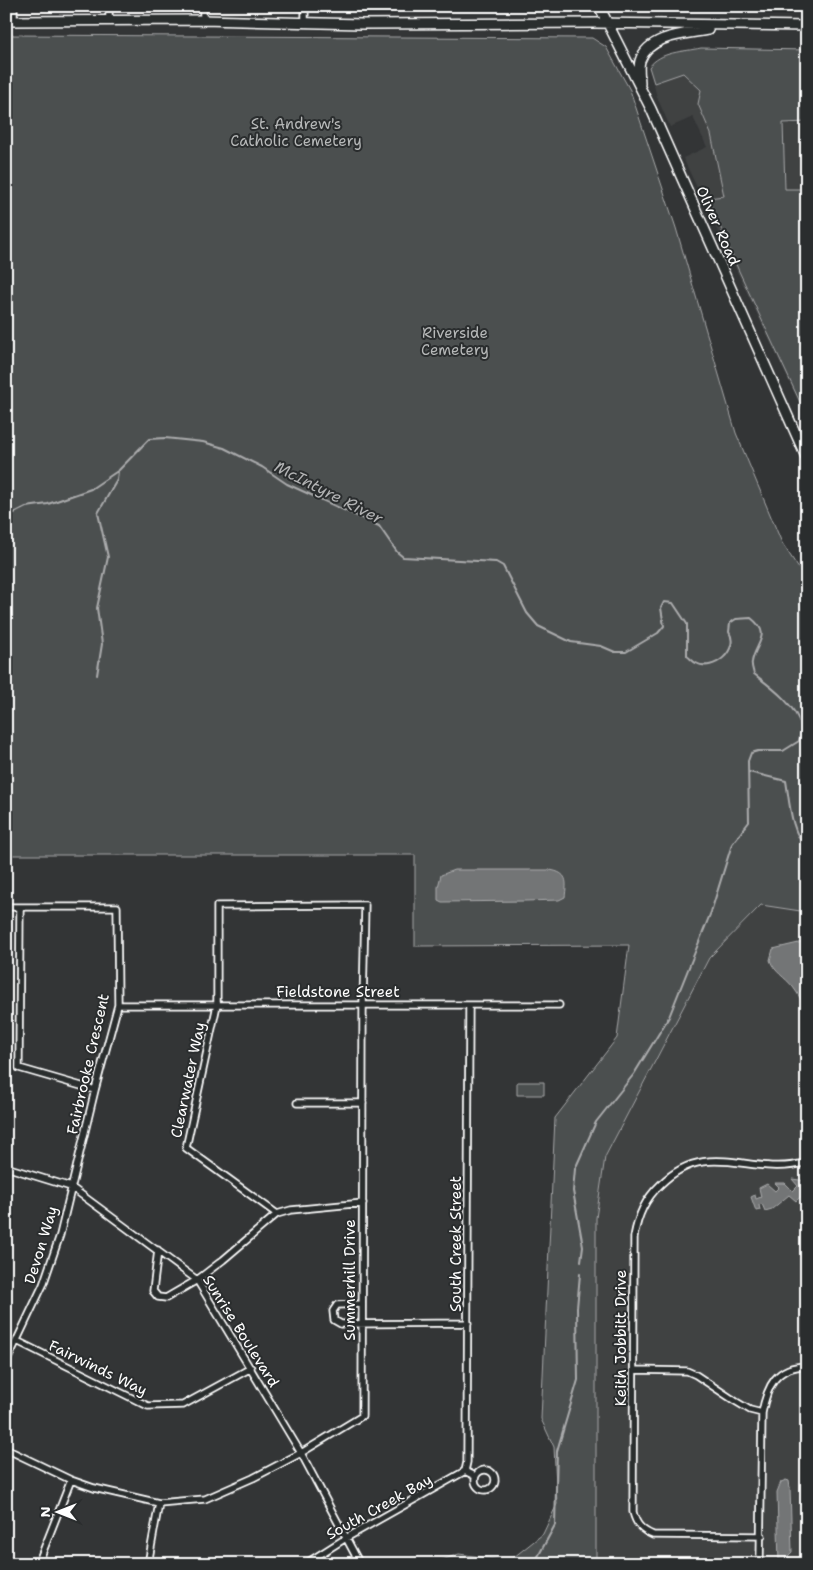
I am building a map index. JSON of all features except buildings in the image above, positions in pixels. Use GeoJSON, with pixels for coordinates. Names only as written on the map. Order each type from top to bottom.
{"type":"FeatureCollection","features":[{"type":"Feature","properties":{"kind":"main road","name":"Oliver Road"},"geometry":{"type":"LineString","coordinates":[[599,6],[640,87],[807,459]]}},
{"type":"Feature","properties":{"kind":"main road"},"geometry":{"type":"LineString","coordinates":[[10,21],[203,20],[305,23],[807,26]]}},
{"type":"Feature","properties":{"kind":"main road"},"geometry":{"type":"LineString","coordinates":[[640,87],[640,61],[651,45],[659,40],[724,26]]}},
{"type":"Feature","properties":{"kind":"street"},"geometry":{"type":"LineString","coordinates":[[10,21],[14,6]]}},
{"type":"Feature","properties":{"kind":"street"},"geometry":{"type":"LineString","coordinates":[[108,6],[108,21]]}},
{"type":"Feature","properties":{"kind":"street"},"geometry":{"type":"LineString","coordinates":[[203,6],[203,20]]}},
{"type":"Feature","properties":{"kind":"street"},"geometry":{"type":"LineString","coordinates":[[305,6],[305,23]]}},
{"type":"Feature","properties":{"kind":"street","name":"Summerhill Drive"},"geometry":{"type":"LineString","coordinates":[[6,1449],[71,1480],[114,1493],[159,1502],[205,1499],[253,1478],[301,1453],[362,1416],[365,905],[217,906]]}},
{"type":"Feature","properties":{"kind":"street","name":"Clearwater Way"},"geometry":{"type":"LineString","coordinates":[[217,906],[217,1005],[186,1148],[277,1214]]}},
{"type":"Feature","properties":{"kind":"street","name":"Fairbrooke Crescent"},"geometry":{"type":"LineString","coordinates":[[6,907],[117,907],[118,1005],[71,1187]]}},
{"type":"Feature","properties":{"kind":"street"},"geometry":{"type":"LineString","coordinates":[[20,907],[19,1068],[95,1090]]}},
{"type":"Feature","properties":{"kind":"street","name":"Fieldstone Street"},"geometry":{"type":"LineString","coordinates":[[118,1005],[559,1005]]}},
{"type":"Feature","properties":{"kind":"street","name":"South Creek Street"},"geometry":{"type":"LineString","coordinates":[[465,1471],[467,1462],[469,1005]]}},
{"type":"Feature","properties":{"kind":"street"},"geometry":{"type":"LineString","coordinates":[[297,1103],[363,1103]]}},
{"type":"Feature","properties":{"kind":"street","name":"Keith Jobbitt Drive"},"geometry":{"type":"LineString","coordinates":[[762,1536],[653,1535],[639,1527],[633,1512],[634,1237],[642,1207],[654,1190],[676,1171],[704,1161],[732,1161],[771,1167],[807,1162]]}},
{"type":"Feature","properties":{"kind":"street","name":"Sunrise Boulevard"},"geometry":{"type":"LineString","coordinates":[[6,1166],[71,1187],[197,1280],[301,1453],[360,1564]]}},
{"type":"Feature","properties":{"kind":"street","name":"Devon Way"},"geometry":{"type":"LineString","coordinates":[[6,1363],[44,1285],[60,1236],[71,1187]]}},
{"type":"Feature","properties":{"kind":"street"},"geometry":{"type":"LineString","coordinates":[[158,1250],[153,1291],[158,1297],[166,1298],[197,1280],[277,1214],[291,1210],[363,1203]]}},
{"type":"Feature","properties":{"kind":"street"},"geometry":{"type":"LineString","coordinates":[[362,1304],[337,1305],[334,1307],[334,1320],[337,1323],[362,1324],[468,1322]]}},
{"type":"Feature","properties":{"kind":"street","name":"Fairwinds Way"},"geometry":{"type":"LineString","coordinates":[[17,1341],[148,1406],[183,1404],[251,1368]]}},
{"type":"Feature","properties":{"kind":"street"},"geometry":{"type":"LineString","coordinates":[[760,1564],[762,1536],[762,1413],[765,1398],[780,1374],[792,1367],[807,1366]]}},
{"type":"Feature","properties":{"kind":"street"},"geometry":{"type":"LineString","coordinates":[[634,1370],[687,1371],[710,1383],[750,1410],[762,1413]]}},
{"type":"Feature","properties":{"kind":"street"},"geometry":{"type":"LineString","coordinates":[[465,1471],[476,1476]]}},
{"type":"Feature","properties":{"kind":"street","name":"South Creek Bay"},"geometry":{"type":"LineString","coordinates":[[305,1564],[346,1538],[465,1471]]}},
{"type":"Feature","properties":{"kind":"street"},"geometry":{"type":"LineString","coordinates":[[38,1564],[71,1480]]}},
{"type":"Feature","properties":{"kind":"street"},"geometry":{"type":"LineString","coordinates":[[148,1564],[159,1502]]}},
{"type":"Feature","properties":{"kind":"street"},"geometry":{"type":"LineString","coordinates":[[6,1560],[16,1564]]}},
{"type":"Feature","properties":{"kind":"shaded area"},"geometry":{"type":"Polygon","coordinates":[[[701,48],[807,50],[807,419],[683,158],[707,147],[693,117],[670,127],[657,97],[649,67],[661,56],[701,48]]]}},
{"type":"Feature","properties":{"kind":"shaded area"},"geometry":{"type":"Polygon","coordinates":[[[454,870],[556,871],[565,879],[565,897],[559,900],[442,902],[438,900],[438,887],[441,875],[454,870]]]}},
{"type":"Feature","properties":{"kind":"shaded area"},"geometry":{"type":"Polygon","coordinates":[[[761,905],[807,912],[807,1564],[596,1564],[596,1218],[605,1157],[709,958],[761,905]]]}},
{"type":"Feature","properties":{"kind":"shaded area"},"geometry":{"type":"Polygon","coordinates":[[[807,941],[807,1012],[795,990],[777,971],[770,960],[773,949],[807,941]]]}},
{"type":"Feature","properties":{"kind":"shaded area"},"geometry":{"type":"Polygon","coordinates":[[[792,1179],[807,1181],[807,1191],[796,1201],[789,1195],[772,1209],[765,1211],[762,1204],[759,1205],[760,1210],[756,1211],[751,1197],[755,1195],[756,1199],[761,1197],[759,1188],[767,1184],[775,1191],[779,1187],[775,1183],[785,1183],[793,1191],[798,1186],[792,1179]]]}},
{"type":"Feature","properties":{"kind":"shaded area"},"geometry":{"type":"Polygon","coordinates":[[[789,1481],[790,1488],[792,1552],[788,1556],[791,1559],[790,1564],[779,1564],[777,1492],[781,1482],[789,1481]]]}},
{"type":"Feature","properties":{"kind":"green space"},"geometry":{"type":"Polygon","coordinates":[[[6,35],[592,38],[606,47],[630,90],[676,228],[736,433],[782,543],[807,581],[807,912],[761,905],[709,958],[605,1157],[596,1218],[596,1564],[431,1564],[459,1554],[509,1561],[543,1534],[557,1504],[554,1447],[541,1419],[555,1118],[617,1038],[629,945],[415,946],[415,855],[6,855],[6,35]]]}},
{"type":"Feature","properties":{"kind":"green space"},"geometry":{"type":"Polygon","coordinates":[[[701,48],[807,50],[807,122],[783,123],[785,189],[807,189],[807,417],[738,269],[708,198],[724,196],[711,134],[698,104],[701,90],[683,73],[654,83],[649,67],[666,55],[701,48]]]}},
{"type":"Feature","properties":{"kind":"green space"},"geometry":{"type":"Polygon","coordinates":[[[517,1082],[544,1082],[544,1095],[517,1095],[517,1082]]]}},
{"type":"Feature","properties":{"kind":"waterway","name":"McIntyre River"},"geometry":{"type":"LineString","coordinates":[[6,517],[26,507],[48,504],[91,489],[119,470],[149,439],[165,438],[203,442],[224,448],[262,467],[287,484],[379,526],[397,552],[403,557],[496,562],[503,566],[527,613],[538,626],[571,642],[601,646],[615,652],[626,652],[658,633],[664,626],[661,608],[664,602],[673,603],[687,624],[687,656],[694,662],[703,665],[717,662],[728,652],[731,645],[730,623],[736,619],[751,618],[761,629],[761,639],[752,663],[754,674],[782,697],[794,710],[801,726],[799,741],[783,751],[758,751],[751,753],[748,761],[749,822],[732,844],[711,912],[669,1017],[634,1074],[596,1122],[575,1169],[573,1191],[583,1246],[581,1261]]}},
{"type":"Feature","properties":{"kind":"waterway"},"geometry":{"type":"LineString","coordinates":[[97,675],[102,644],[97,608],[108,557],[98,513],[117,480],[118,471]]}},
{"type":"Feature","properties":{"kind":"waterway","name":"McIntyre River"},"geometry":{"type":"LineString","coordinates":[[749,772],[786,781],[794,826],[797,834],[807,846]]}},
{"type":"Feature","properties":{"kind":"waterway"},"geometry":{"type":"LineString","coordinates":[[534,1564],[555,1525],[557,1451],[578,1380],[577,1308],[580,1274]]}},
{"type":"Feature","properties":{"kind":"park label","name":"St. Andrew's Catholic Cemetery"},"geometry":{"type":"Point","coordinates":[296,132]}},
{"type":"Feature","properties":{"kind":"park label","name":"Riverside Cemetery"},"geometry":{"type":"Point","coordinates":[455,342]}}]}
